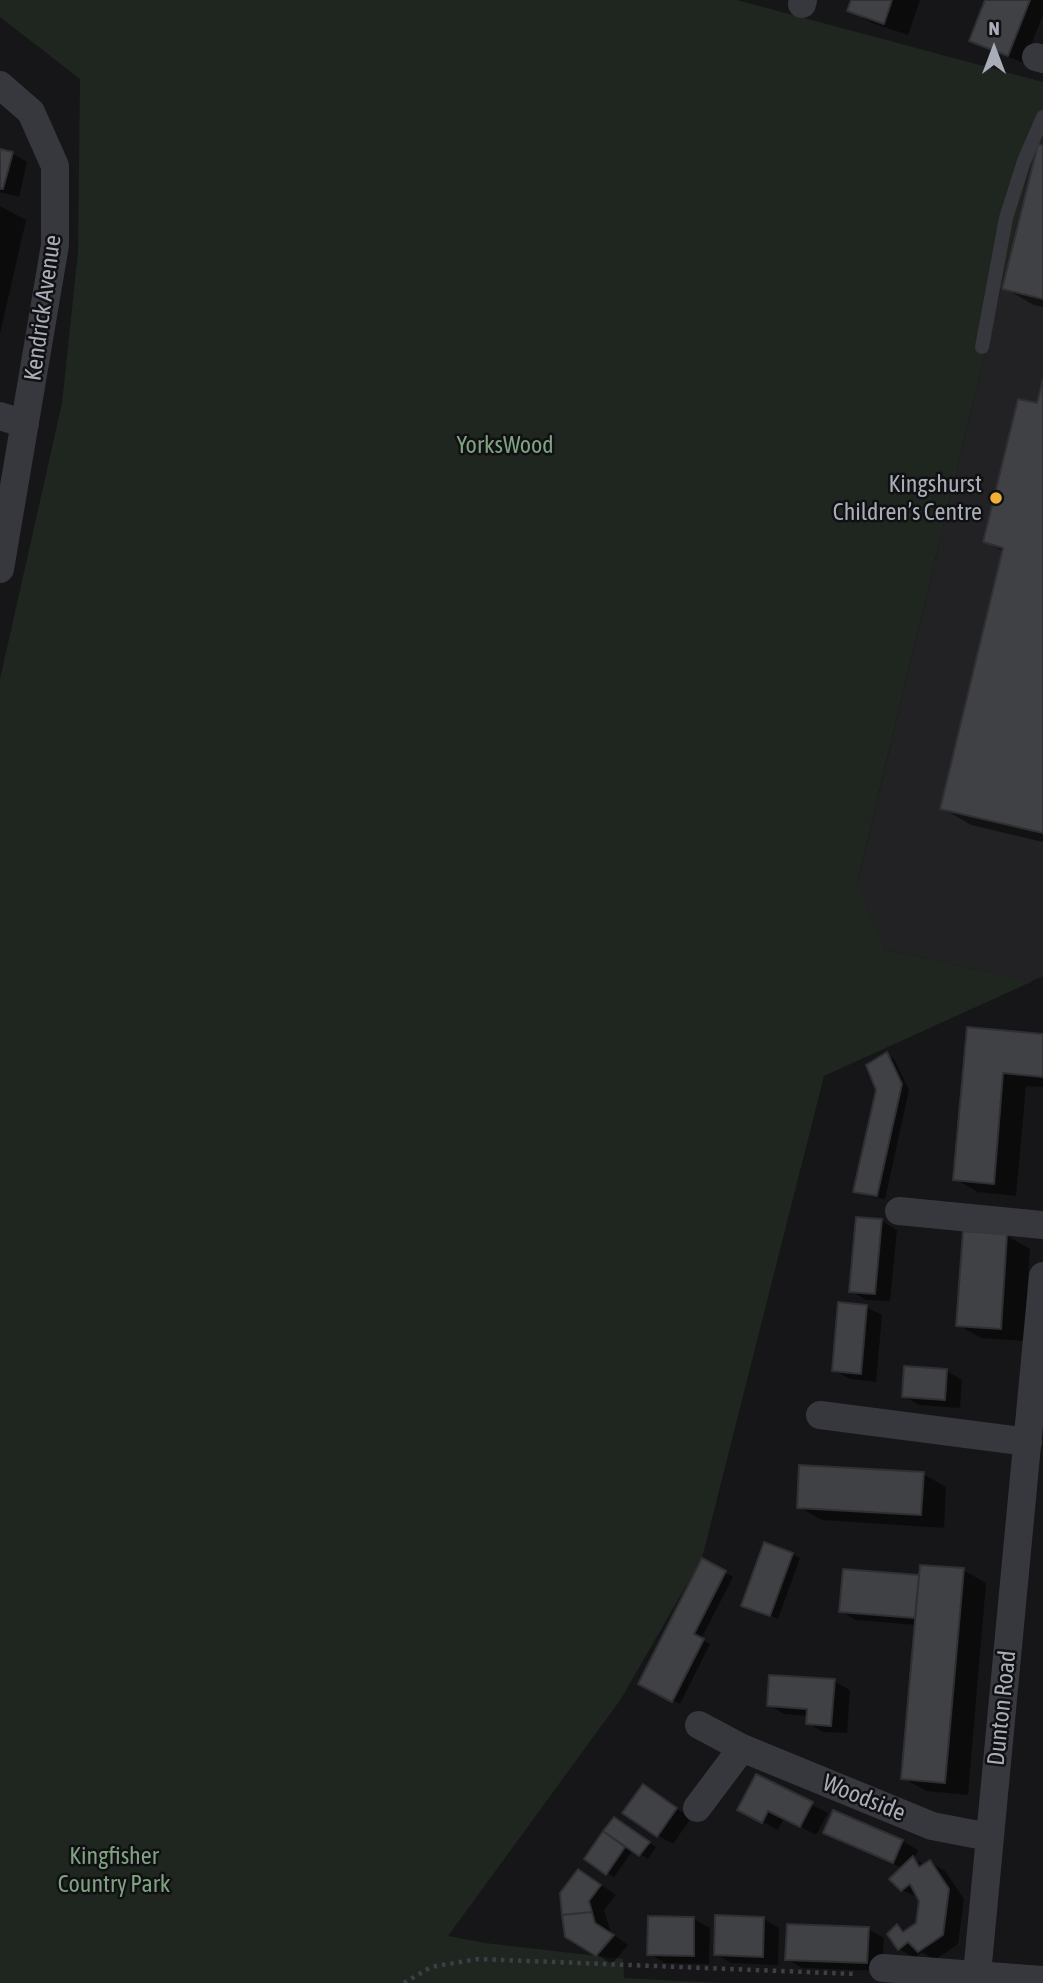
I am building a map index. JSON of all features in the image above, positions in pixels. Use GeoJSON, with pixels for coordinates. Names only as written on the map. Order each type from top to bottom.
{"type":"FeatureCollection","features":[{"type":"Feature","properties":{"kind":"street","name":"Kendrick Avenue"},"geometry":{"type":"LineString","coordinates":[[0,85],[31,112],[55,166],[55,245],[13,420],[0,569]]}},
{"type":"Feature","properties":{"kind":"street"},"geometry":{"type":"LineString","coordinates":[[899,1211],[1043,1225]]}},
{"type":"Feature","properties":{"kind":"street","name":"Dunton Road"},"geometry":{"type":"LineString","coordinates":[[977,1974],[1043,1276]]}},
{"type":"Feature","properties":{"kind":"street"},"geometry":{"type":"LineString","coordinates":[[820,1415],[1028,1442]]}},
{"type":"Feature","properties":{"kind":"street","name":"Woodside"},"geometry":{"type":"LineString","coordinates":[[699,1725],[742,1748],[932,1826],[989,1836]]}},
{"type":"Feature","properties":{"kind":"street"},"geometry":{"type":"LineString","coordinates":[[697,1808],[742,1748]]}},
{"type":"Feature","properties":{"kind":"street"},"geometry":{"type":"LineString","coordinates":[[883,1968],[1043,1980]]}},
{"type":"Feature","properties":{"kind":"lane"},"geometry":{"type":"LineString","coordinates":[[982,347],[1006,218],[1024,161],[1043,117]]}},
{"type":"Feature","properties":{"kind":"path"},"geometry":{"type":"LineString","coordinates":[[404,1983],[431,1967],[478,1959],[870,1975],[883,1968]]}},
{"type":"Feature","properties":{"kind":"shaded area","name":"Kingshurst Children’s Centre"},"geometry":{"type":"Polygon","coordinates":[[[1043,113],[1043,976],[1030,982],[884,949],[857,884],[1043,113]]]}},
{"type":"Feature","properties":{"kind":"green space","name":"YorksWood"},"geometry":{"type":"Polygon","coordinates":[[[0,0],[737,0],[1043,82],[1043,113],[857,883],[884,949],[1031,982],[824,1076],[702,1558],[621,1699],[448,1936],[485,1943],[623,1959],[624,1978],[722,1983],[0,1983],[0,679],[62,403],[78,252],[80,79],[0,17],[0,0]]]}},
{"type":"Feature","properties":{"kind":"building"},"geometry":{"type":"Polygon","coordinates":[[[851,0],[892,0],[884,24],[847,11],[851,0]]]}},
{"type":"Feature","properties":{"kind":"building"},"geometry":{"type":"Polygon","coordinates":[[[985,0],[1030,0],[1008,56],[969,41],[985,0]]]}},
{"type":"Feature","properties":{"kind":"building"},"geometry":{"type":"Polygon","coordinates":[[[1038,144],[1043,145],[1043,299],[1002,289],[1038,144]]]}},
{"type":"Feature","properties":{"kind":"building"},"geometry":{"type":"Polygon","coordinates":[[[0,149],[13,152],[3,189],[0,189],[0,149]]]}},
{"type":"Feature","properties":{"kind":"building"},"geometry":{"type":"Polygon","coordinates":[[[1043,379],[1043,833],[940,809],[1003,548],[983,542],[1018,399],[1037,403],[1043,379]]]}},
{"type":"Feature","properties":{"kind":"building"},"geometry":{"type":"Polygon","coordinates":[[[967,1027],[1043,1034],[1043,1077],[1003,1073],[994,1184],[953,1180],[967,1027]]]}},
{"type":"Feature","properties":{"kind":"building"},"geometry":{"type":"Polygon","coordinates":[[[887,1052],[902,1084],[877,1196],[853,1192],[876,1090],[866,1065],[887,1052]]]}},
{"type":"Feature","properties":{"kind":"building"},"geometry":{"type":"Polygon","coordinates":[[[856,1217],[882,1219],[875,1294],[849,1292],[856,1217]]]}},
{"type":"Feature","properties":{"kind":"building"},"geometry":{"type":"Polygon","coordinates":[[[963,1231],[1007,1234],[1001,1329],[956,1326],[963,1231]]]}},
{"type":"Feature","properties":{"kind":"building"},"geometry":{"type":"Polygon","coordinates":[[[838,1302],[867,1305],[861,1374],[832,1371],[838,1302]]]}},
{"type":"Feature","properties":{"kind":"building"},"geometry":{"type":"Polygon","coordinates":[[[904,1366],[947,1369],[945,1400],[902,1397],[904,1366]]]}},
{"type":"Feature","properties":{"kind":"building"},"geometry":{"type":"Polygon","coordinates":[[[799,1465],[924,1472],[921,1515],[797,1508],[799,1465]]]}},
{"type":"Feature","properties":{"kind":"building"},"geometry":{"type":"Polygon","coordinates":[[[764,1542],[793,1553],[770,1616],[741,1606],[764,1542]]]}},
{"type":"Feature","properties":{"kind":"building"},"geometry":{"type":"Polygon","coordinates":[[[702,1558],[726,1571],[694,1634],[704,1639],[672,1702],[638,1684],[702,1558]]]}},
{"type":"Feature","properties":{"kind":"building"},"geometry":{"type":"Polygon","coordinates":[[[920,1565],[964,1568],[945,1783],[901,1779],[920,1565]]]}},
{"type":"Feature","properties":{"kind":"building"},"geometry":{"type":"Polygon","coordinates":[[[843,1569],[919,1575],[915,1618],[839,1612],[843,1569]]]}},
{"type":"Feature","properties":{"kind":"building"},"geometry":{"type":"Polygon","coordinates":[[[769,1675],[835,1679],[831,1726],[806,1724],[807,1709],[767,1706],[769,1675]]]}},
{"type":"Feature","properties":{"kind":"building"},"geometry":{"type":"Polygon","coordinates":[[[756,1774],[813,1802],[800,1827],[768,1811],[762,1823],[737,1810],[756,1774]]]}},
{"type":"Feature","properties":{"kind":"building"},"geometry":{"type":"Polygon","coordinates":[[[643,1784],[677,1808],[657,1837],[622,1813],[643,1784]]]}},
{"type":"Feature","properties":{"kind":"building"},"geometry":{"type":"Polygon","coordinates":[[[833,1810],[903,1840],[893,1863],[823,1833],[833,1810]]]}},
{"type":"Feature","properties":{"kind":"building"},"geometry":{"type":"Polygon","coordinates":[[[614,1817],[650,1842],[639,1856],[603,1831],[614,1817]]]}},
{"type":"Feature","properties":{"kind":"building"},"geometry":{"type":"Polygon","coordinates":[[[603,1831],[625,1847],[606,1875],[584,1859],[603,1831]]]}},
{"type":"Feature","properties":{"kind":"building"},"geometry":{"type":"Polygon","coordinates":[[[913,1856],[919,1867],[930,1860],[949,1889],[943,1935],[918,1952],[908,1942],[898,1950],[887,1934],[897,1924],[903,1932],[916,1923],[919,1901],[910,1884],[901,1891],[889,1879],[913,1856]]]}},
{"type":"Feature","properties":{"kind":"building"},"geometry":{"type":"Polygon","coordinates":[[[578,1869],[601,1885],[589,1901],[592,1912],[562,1915],[560,1893],[578,1869]]]}},
{"type":"Feature","properties":{"kind":"building"},"geometry":{"type":"Polygon","coordinates":[[[592,1912],[595,1923],[614,1935],[596,1956],[565,1937],[562,1915],[592,1912]]]}},
{"type":"Feature","properties":{"kind":"building"},"geometry":{"type":"Polygon","coordinates":[[[715,1915],[764,1917],[763,1957],[714,1955],[715,1915]]]}},
{"type":"Feature","properties":{"kind":"building"},"geometry":{"type":"Polygon","coordinates":[[[648,1916],[694,1917],[694,1956],[647,1955],[648,1916]]]}},
{"type":"Feature","properties":{"kind":"building"},"geometry":{"type":"Polygon","coordinates":[[[787,1924],[869,1927],[867,1963],[785,1960],[787,1924]]]}},
{"type":"Feature","properties":{"kind":"place","name":"Kingshurst Children’s Centre"},"geometry":{"type":"Point","coordinates":[996,498]}},
{"type":"Feature","properties":{"kind":"park label","name":"Kingfisher Country Park"},"geometry":{"type":"Point","coordinates":[114,1870]}}]}
